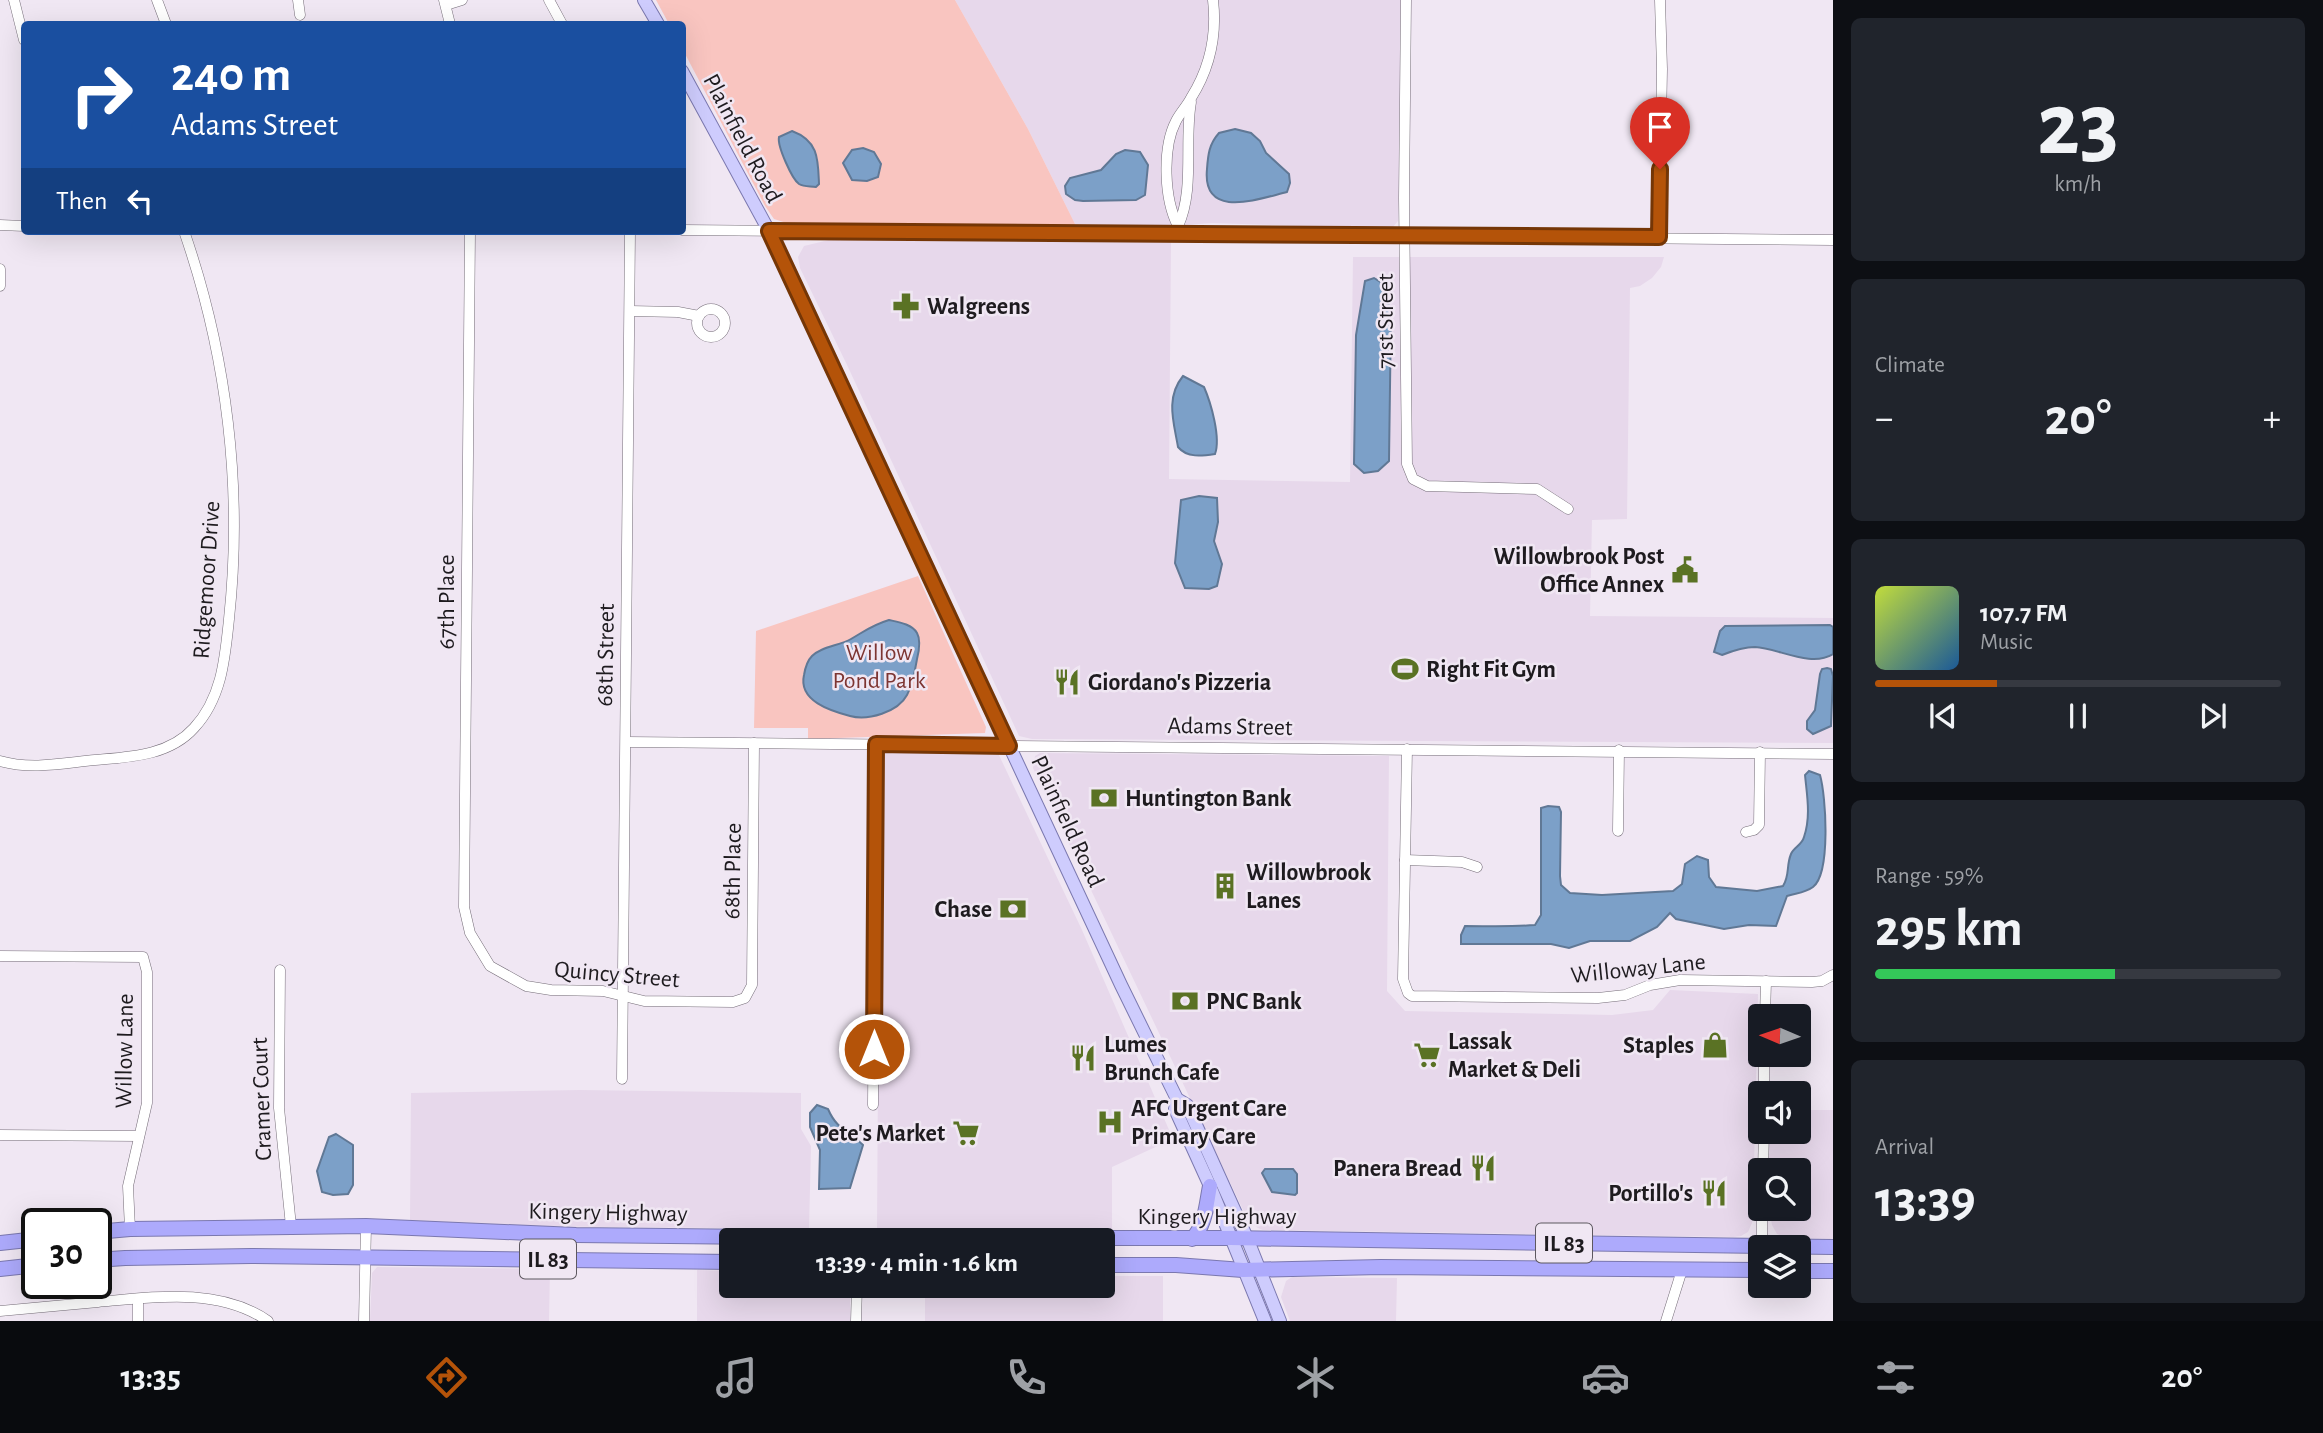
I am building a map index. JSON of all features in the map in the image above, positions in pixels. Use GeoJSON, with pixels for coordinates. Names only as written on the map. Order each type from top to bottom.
{"type":"FeatureCollection","features":[{"type":"Feature","properties":{"kind":"highway"},"geometry":{"type":"LineString","coordinates":[[1192,1239],[1204,1220],[1210,1186]]}},
{"type":"Feature","properties":{"kind":"highway","name":"Kingery Highway"},"geometry":{"type":"LineString","coordinates":[[112,1231],[366,1226],[576,1235],[719,1237]]}},
{"type":"Feature","properties":{"kind":"highway","name":"Kingery Highway"},"geometry":{"type":"LineString","coordinates":[[1115,1239],[1247,1238],[1748,1247]]}},
{"type":"Feature","properties":{"kind":"highway"},"geometry":{"type":"LineString","coordinates":[[0,1243],[21,1241]]}},
{"type":"Feature","properties":{"kind":"highway","name":"Kingery Highway"},"geometry":{"type":"LineString","coordinates":[[1811,1247],[1833,1247]]}},
{"type":"Feature","properties":{"kind":"highway","name":"Kingery Highway"},"geometry":{"type":"LineString","coordinates":[[112,1259],[365,1257],[719,1262]]}},
{"type":"Feature","properties":{"kind":"highway","name":"Kingery Highway"},"geometry":{"type":"LineString","coordinates":[[1115,1265],[1176,1265],[1242,1270],[1381,1267],[1748,1270]]}},
{"type":"Feature","properties":{"kind":"highway"},"geometry":{"type":"LineString","coordinates":[[0,1269],[21,1267]]}},
{"type":"Feature","properties":{"kind":"highway"},"geometry":{"type":"LineString","coordinates":[[1811,1271],[1833,1271]]}},
{"type":"Feature","properties":{"kind":"main road"},"geometry":{"type":"LineString","coordinates":[[644,0],[656,21]]}},
{"type":"Feature","properties":{"kind":"main road","name":"Plainfield Road"},"geometry":{"type":"LineString","coordinates":[[686,78],[769,231],[1121,985],[1177,1099],[1187,1105],[1247,1238],[1280,1321]]}},
{"type":"Feature","properties":{"kind":"main road","name":"Plainfield Road"},"geometry":{"type":"LineString","coordinates":[[1177,1099],[1175,1109],[1210,1186],[1265,1321]]}},
{"type":"Feature","properties":{"kind":"street"},"geometry":{"type":"LineString","coordinates":[[14,0],[21,28]]}},
{"type":"Feature","properties":{"kind":"street"},"geometry":{"type":"LineString","coordinates":[[157,0],[165,21]]}},
{"type":"Feature","properties":{"kind":"street"},"geometry":{"type":"LineString","coordinates":[[298,0],[300,15]]}},
{"type":"Feature","properties":{"kind":"street"},"geometry":{"type":"LineString","coordinates":[[449,21],[445,3],[462,0]]}},
{"type":"Feature","properties":{"kind":"street"},"geometry":{"type":"LineString","coordinates":[[549,0],[560,21]]}},
{"type":"Feature","properties":{"kind":"street"},"geometry":{"type":"LineString","coordinates":[[1192,98],[1187,124],[1185,211],[1178,226],[1171,211],[1167,159],[1176,121],[1192,98],[1211,54],[1215,23],[1213,0]]}},
{"type":"Feature","properties":{"kind":"street","name":"71st Street"},"geometry":{"type":"LineString","coordinates":[[1406,0],[1406,458],[1413,479],[1427,486],[1537,489],[1568,509]]}},
{"type":"Feature","properties":{"kind":"street"},"geometry":{"type":"LineString","coordinates":[[1659,237],[1662,69],[1660,0]]}},
{"type":"Feature","properties":{"kind":"street"},"geometry":{"type":"LineString","coordinates":[[0,225],[21,226]]}},
{"type":"Feature","properties":{"kind":"street"},"geometry":{"type":"LineString","coordinates":[[686,230],[1833,240]]}},
{"type":"Feature","properties":{"kind":"street","name":"Ridgemoor Drive"},"geometry":{"type":"LineString","coordinates":[[0,761],[30,766],[152,753],[173,744],[192,731],[209,709],[218,689],[233,567],[234,497],[231,445],[213,333],[185,235]]}},
{"type":"Feature","properties":{"kind":"street","name":"67th Place"},"geometry":{"type":"LineString","coordinates":[[470,235],[464,907],[470,933],[490,966]]}},
{"type":"Feature","properties":{"kind":"street","name":"68th Street"},"geometry":{"type":"LineString","coordinates":[[622,1079],[630,235]]}},
{"type":"Feature","properties":{"kind":"street"},"geometry":{"type":"LineString","coordinates":[[0,269],[0,286]]}},
{"type":"Feature","properties":{"kind":"street"},"geometry":{"type":"LineString","coordinates":[[630,311],[678,312],[699,316]]}},
{"type":"Feature","properties":{"kind":"street","name":"Adams Street"},"geometry":{"type":"LineString","coordinates":[[626,742],[1833,754]]}},
{"type":"Feature","properties":{"kind":"street","name":"68th Place"},"geometry":{"type":"LineString","coordinates":[[745,998],[752,985],[754,743]]}},
{"type":"Feature","properties":{"kind":"street"},"geometry":{"type":"LineString","coordinates":[[873,1105],[876,744]]}},
{"type":"Feature","properties":{"kind":"street"},"geometry":{"type":"LineString","coordinates":[[1407,749],[1405,860],[1462,862],[1477,867]]}},
{"type":"Feature","properties":{"kind":"street"},"geometry":{"type":"LineString","coordinates":[[1618,831],[1619,750]]}},
{"type":"Feature","properties":{"kind":"street"},"geometry":{"type":"LineString","coordinates":[[1746,832],[1759,825],[1760,752]]}},
{"type":"Feature","properties":{"kind":"street","name":"Willoway Lane"},"geometry":{"type":"LineString","coordinates":[[1405,860],[1403,979],[1408,993],[1420,997],[1598,998],[1625,995],[1650,985],[1680,980],[1811,982],[1832,976]]}},
{"type":"Feature","properties":{"kind":"street","name":"Willow Lane"},"geometry":{"type":"LineString","coordinates":[[0,956],[143,957],[147,972],[147,1103],[128,1186],[130,1229]]}},
{"type":"Feature","properties":{"kind":"street","name":"Quincy Street"},"geometry":{"type":"LineString","coordinates":[[490,966],[517,982],[538,989],[603,991],[644,1001],[733,1002],[745,998]]}},
{"type":"Feature","properties":{"kind":"street","name":"Cramer Court"},"geometry":{"type":"LineString","coordinates":[[280,970],[279,1108],[291,1226]]}},
{"type":"Feature","properties":{"kind":"street"},"geometry":{"type":"LineString","coordinates":[[1765,1004],[1766,981]]}},
{"type":"Feature","properties":{"kind":"street"},"geometry":{"type":"LineString","coordinates":[[0,1135],[139,1136]]}},
{"type":"Feature","properties":{"kind":"street"},"geometry":{"type":"LineString","coordinates":[[364,1321],[366,1226]]}},
{"type":"Feature","properties":{"kind":"street"},"geometry":{"type":"LineString","coordinates":[[1666,1321],[1682,1270]]}},
{"type":"Feature","properties":{"kind":"street"},"geometry":{"type":"LineString","coordinates":[[0,1311],[176,1296],[222,1301],[268,1321]]}},
{"type":"Feature","properties":{"kind":"street"},"geometry":{"type":"LineString","coordinates":[[138,1298],[138,1321]]}},
{"type":"Feature","properties":{"kind":"street"},"geometry":{"type":"LineString","coordinates":[[856,1321],[857,1298]]}},
{"type":"Feature","properties":{"kind":"shaded area"},"geometry":{"type":"Polygon","coordinates":[[[955,0],[1401,0],[1398,221],[1392,228],[1387,229],[1212,223],[1146,228],[1076,226],[1028,129],[955,0]]]}},
{"type":"Feature","properties":{"kind":"shaded area"},"geometry":{"type":"Polygon","coordinates":[[[829,240],[1171,242],[1169,479],[1350,482],[1353,257],[1664,257],[1661,267],[1652,278],[1640,286],[1630,288],[1627,519],[1592,520],[1590,616],[1833,618],[1833,743],[1032,739],[1019,736],[800,268],[798,257],[804,246],[829,240]]]}},
{"type":"Feature","properties":{"kind":"shaded area"},"geometry":{"type":"Polygon","coordinates":[[[888,749],[997,751],[1082,930],[1173,1139],[1112,1167],[1112,1228],[877,1228],[880,759],[888,749]]]}},
{"type":"Feature","properties":{"kind":"shaded area"},"geometry":{"type":"Polygon","coordinates":[[[1040,753],[1389,756],[1387,991],[1405,1011],[1612,1015],[1653,1010],[1670,990],[1758,994],[1758,1004],[1748,1004],[1748,1068],[1756,1068],[1756,1081],[1748,1081],[1748,1144],[1755,1144],[1754,1158],[1748,1158],[1748,1221],[1752,1221],[1748,1232],[1734,1237],[1258,1228],[1245,1214],[1033,768],[1035,756],[1040,753]]]}},
{"type":"Feature","properties":{"kind":"shaded area"},"geometry":{"type":"Polygon","coordinates":[[[580,1090],[801,1093],[801,1129],[811,1146],[809,1228],[495,1226],[410,1221],[411,1093],[580,1090]]]}},
{"type":"Feature","properties":{"kind":"shaded area"},"geometry":{"type":"Polygon","coordinates":[[[1811,1110],[1833,1110],[1833,1239],[1777,1234],[1771,1221],[1811,1221],[1811,1158],[1768,1158],[1769,1144],[1811,1144],[1811,1110]]]}},
{"type":"Feature","properties":{"kind":"shaded area"},"geometry":{"type":"Polygon","coordinates":[[[377,1267],[550,1269],[549,1321],[370,1321],[372,1273],[377,1267]]]}},
{"type":"Feature","properties":{"kind":"shaded area"},"geometry":{"type":"Polygon","coordinates":[[[697,1270],[719,1271],[719,1298],[850,1298],[850,1321],[697,1321],[697,1270]]]}},
{"type":"Feature","properties":{"kind":"shaded area"},"geometry":{"type":"Polygon","coordinates":[[[1115,1276],[1163,1276],[1163,1321],[925,1321],[925,1298],[1115,1298],[1115,1276]]]}},
{"type":"Feature","properties":{"kind":"shaded area"},"geometry":{"type":"Polygon","coordinates":[[[1292,1277],[1397,1278],[1396,1321],[1290,1321],[1281,1297],[1286,1281],[1292,1277]]]}},
{"type":"Feature","properties":{"kind":"green space"},"geometry":{"type":"Polygon","coordinates":[[[656,0],[955,0],[1028,129],[1076,226],[793,225],[774,219],[686,56],[686,21],[667,21],[656,0]]]}},
{"type":"Feature","properties":{"kind":"green space","name":"Willow Pond Park"},"geometry":{"type":"Polygon","coordinates":[[[918,576],[986,727],[985,733],[808,739],[808,728],[754,728],[756,631],[918,576]]]}},
{"type":"Feature","properties":{"kind":"water"},"geometry":{"type":"Polygon","coordinates":[[[1235,129],[1251,133],[1260,141],[1266,153],[1289,174],[1287,192],[1262,199],[1234,202],[1222,201],[1213,195],[1208,185],[1207,169],[1213,141],[1219,133],[1235,129]]]}},
{"type":"Feature","properties":{"kind":"water"},"geometry":{"type":"Polygon","coordinates":[[[792,131],[807,140],[815,152],[819,184],[816,187],[799,184],[786,162],[779,137],[792,131]]]}},
{"type":"Feature","properties":{"kind":"water"},"geometry":{"type":"Polygon","coordinates":[[[863,148],[874,152],[881,164],[878,177],[867,181],[852,180],[843,163],[852,150],[863,148]]]}},
{"type":"Feature","properties":{"kind":"water"},"geometry":{"type":"Polygon","coordinates":[[[1125,150],[1140,152],[1148,165],[1145,195],[1136,200],[1083,201],[1075,200],[1066,194],[1065,186],[1070,178],[1101,170],[1116,154],[1125,150]]]}},
{"type":"Feature","properties":{"kind":"water"},"geometry":{"type":"Polygon","coordinates":[[[1374,278],[1382,283],[1391,313],[1389,461],[1378,471],[1364,473],[1354,464],[1356,335],[1365,281],[1374,278]]]}},
{"type":"Feature","properties":{"kind":"water"},"geometry":{"type":"Polygon","coordinates":[[[1183,376],[1204,387],[1216,430],[1215,454],[1190,455],[1178,447],[1172,402],[1177,384],[1183,376]]]}},
{"type":"Feature","properties":{"kind":"water"},"geometry":{"type":"Polygon","coordinates":[[[1199,496],[1217,498],[1218,522],[1214,541],[1222,564],[1217,586],[1209,589],[1185,588],[1175,563],[1181,500],[1199,496]]]}},
{"type":"Feature","properties":{"kind":"water"},"geometry":{"type":"Polygon","coordinates":[[[889,620],[912,627],[919,639],[914,677],[903,701],[882,714],[857,717],[826,708],[811,698],[803,684],[812,656],[889,620]]]}},
{"type":"Feature","properties":{"kind":"water"},"geometry":{"type":"Polygon","coordinates":[[[1725,626],[1833,627],[1833,654],[1824,658],[1805,658],[1755,647],[1722,655],[1714,652],[1720,631],[1725,626]]]}},
{"type":"Feature","properties":{"kind":"water"},"geometry":{"type":"Polygon","coordinates":[[[1822,669],[1831,669],[1833,676],[1831,726],[1813,734],[1807,729],[1807,721],[1815,710],[1820,674],[1822,669]]]}},
{"type":"Feature","properties":{"kind":"water"},"geometry":{"type":"Polygon","coordinates":[[[1809,771],[1820,775],[1822,785],[1826,834],[1823,867],[1813,887],[1787,896],[1776,926],[1749,925],[1724,929],[1676,919],[1670,913],[1657,927],[1630,941],[1590,941],[1569,948],[1551,944],[1461,944],[1465,926],[1535,925],[1541,915],[1541,808],[1548,806],[1559,807],[1561,812],[1561,885],[1570,893],[1602,895],[1673,891],[1682,884],[1685,864],[1697,856],[1708,860],[1709,877],[1716,887],[1757,891],[1783,886],[1791,854],[1803,840],[1806,829],[1808,806],[1805,775],[1809,771]]]}},
{"type":"Feature","properties":{"kind":"water"},"geometry":{"type":"Polygon","coordinates":[[[817,1105],[828,1109],[839,1126],[863,1145],[850,1188],[819,1189],[820,1150],[810,1127],[810,1113],[817,1105]]]}},
{"type":"Feature","properties":{"kind":"water"},"geometry":{"type":"Polygon","coordinates":[[[336,1134],[353,1145],[353,1185],[348,1194],[333,1195],[322,1192],[317,1171],[329,1137],[336,1134]]]}},
{"type":"Feature","properties":{"kind":"water"},"geometry":{"type":"Polygon","coordinates":[[[1265,1169],[1293,1169],[1297,1174],[1297,1193],[1272,1192],[1262,1173],[1265,1169]]]}},
{"type":"Feature","properties":{"kind":"place","name":"Walgreens"},"geometry":{"type":"Point","coordinates":[906,306]}},
{"type":"Feature","properties":{"kind":"place","name":"Willowbrook Post Office Annex"},"geometry":{"type":"Point","coordinates":[1685,570]}},
{"type":"Feature","properties":{"kind":"place","name":"Right Fit Gym"},"geometry":{"type":"Point","coordinates":[1405,669]}},
{"type":"Feature","properties":{"kind":"place","name":"Giordano's Pizzeria"},"geometry":{"type":"Point","coordinates":[1067,682]}},
{"type":"Feature","properties":{"kind":"place","name":"Huntington Bank"},"geometry":{"type":"Point","coordinates":[1104,798]}},
{"type":"Feature","properties":{"kind":"place","name":"Willowbrook Lanes"},"geometry":{"type":"Point","coordinates":[1225,886]}},
{"type":"Feature","properties":{"kind":"place","name":"Chase"},"geometry":{"type":"Point","coordinates":[1013,909]}},
{"type":"Feature","properties":{"kind":"place","name":"PNC Bank"},"geometry":{"type":"Point","coordinates":[1185,1001]}},
{"type":"Feature","properties":{"kind":"place","name":"Staples"},"geometry":{"type":"Point","coordinates":[1715,1045]}},
{"type":"Feature","properties":{"kind":"place","name":"Lassak Market & Deli"},"geometry":{"type":"Point","coordinates":[1427,1055]}},
{"type":"Feature","properties":{"kind":"place","name":"Lumes Brunch Cafe"},"geometry":{"type":"Point","coordinates":[1083,1058]}},
{"type":"Feature","properties":{"kind":"place","name":"AFC Urgent Care Primary Care"},"geometry":{"type":"Point","coordinates":[1110,1122]}},
{"type":"Feature","properties":{"kind":"place","name":"Pete's Market"},"geometry":{"type":"Point","coordinates":[966,1133]}},
{"type":"Feature","properties":{"kind":"place","name":"Panera Bread"},"geometry":{"type":"Point","coordinates":[1483,1168]}},
{"type":"Feature","properties":{"kind":"place","name":"Portillo's"},"geometry":{"type":"Point","coordinates":[1714,1193]}},
{"type":"Feature","properties":{"kind":"route"},"geometry":{"type":"LineString","coordinates":[[874,1049],[876,744],[1009,746],[769,231],[1659,237],[1660,169]]}}]}
